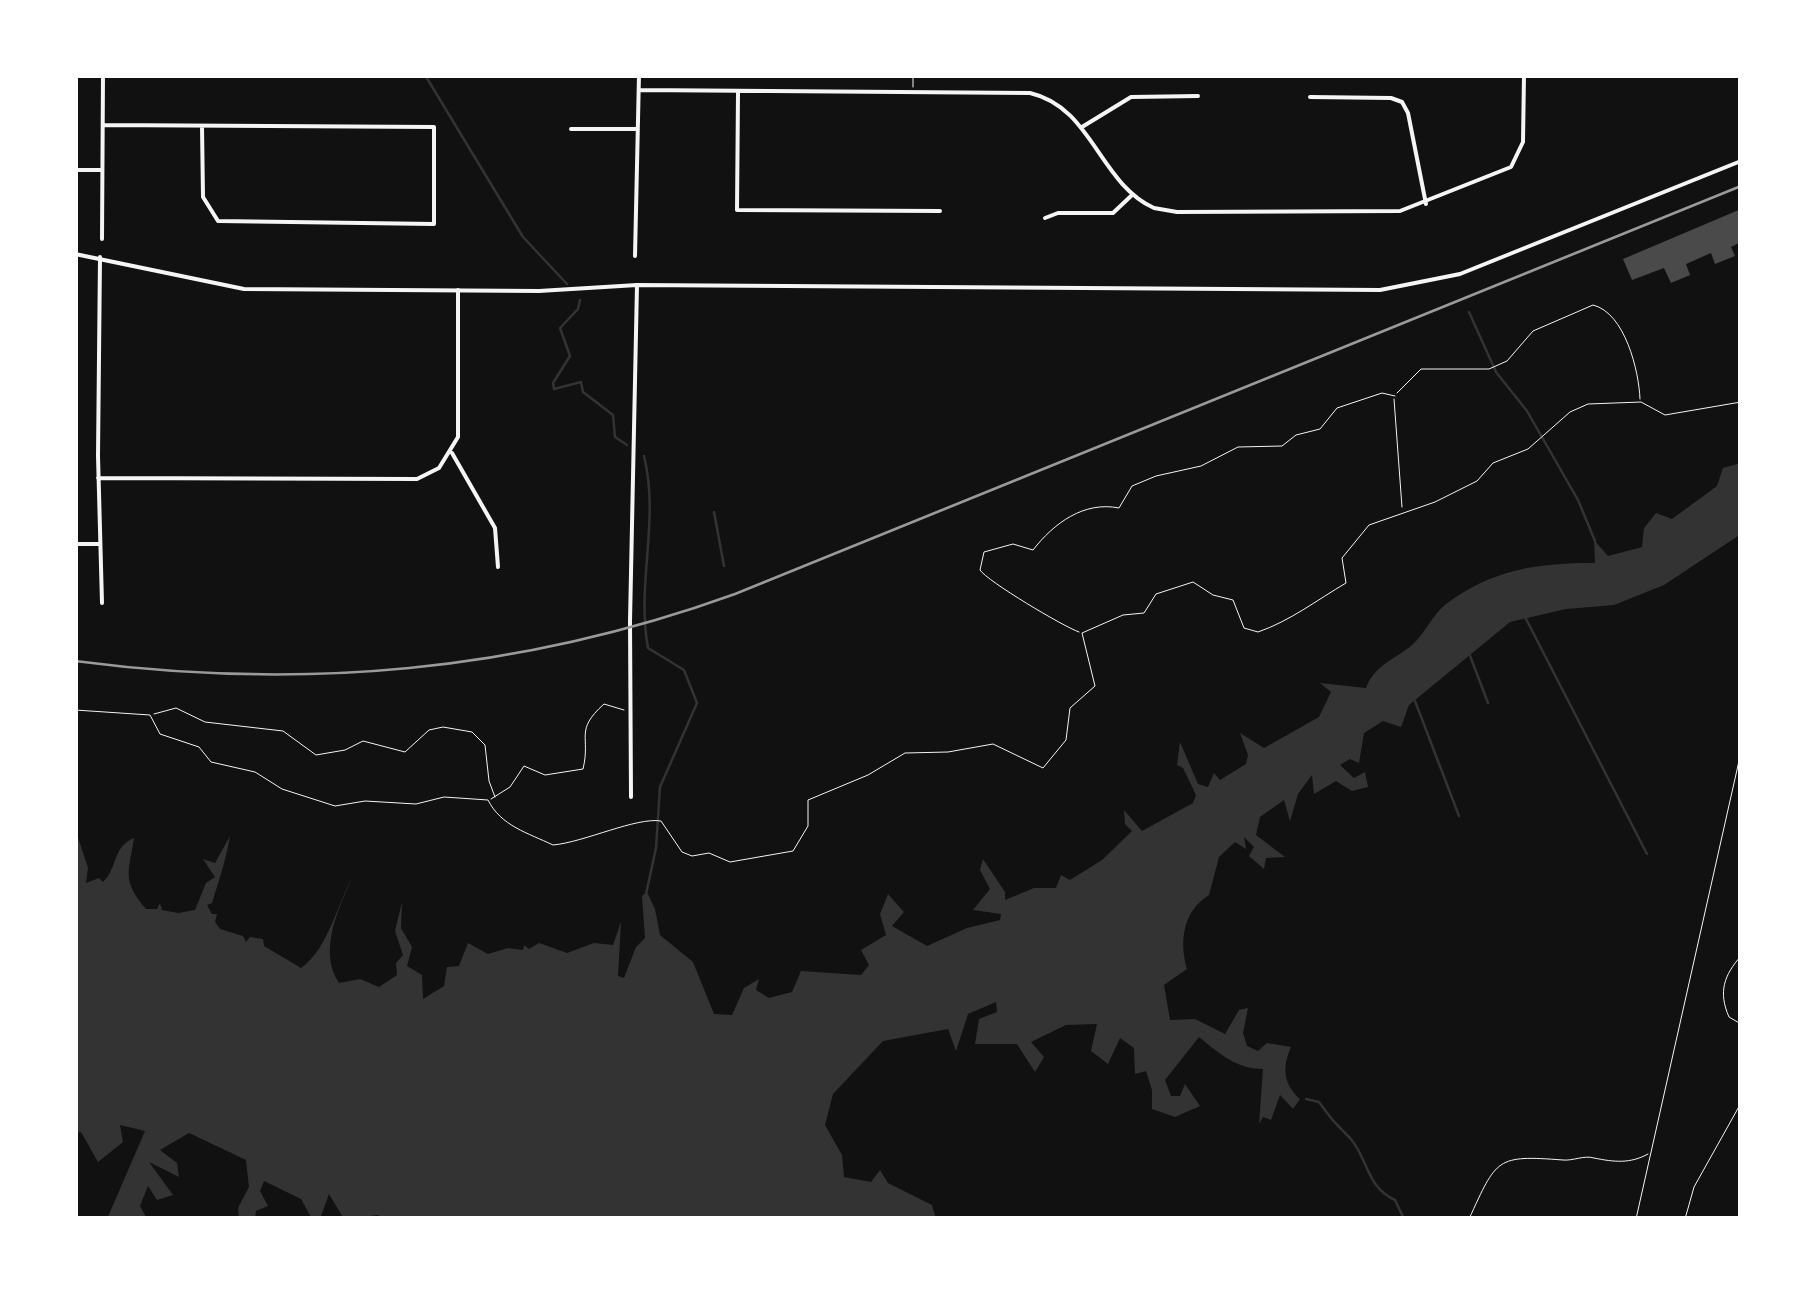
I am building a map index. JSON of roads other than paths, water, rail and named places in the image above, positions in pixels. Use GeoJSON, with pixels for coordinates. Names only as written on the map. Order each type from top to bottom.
{"type":"FeatureCollection","features":[{"type":"Feature","properties":{"kind":"street"},"geometry":{"type":"LineString","coordinates":[[102,238],[104,75]]}},
{"type":"Feature","properties":{"kind":"street"},"geometry":{"type":"LineString","coordinates":[[635,256],[639,75]]}},
{"type":"Feature","properties":{"kind":"street"},"geometry":{"type":"LineString","coordinates":[[639,90],[1030,93],[1057,103],[1082,128],[1130,196],[1154,208],[1177,212],[1377,213],[1426,204],[1504,173],[1515,163],[1522,142],[1524,75]]}},
{"type":"Feature","properties":{"kind":"street"},"geometry":{"type":"LineString","coordinates":[[738,91],[737,210],[940,211]]}},
{"type":"Feature","properties":{"kind":"street"},"geometry":{"type":"LineString","coordinates":[[1082,128],[1130,97],[1198,96]]}},
{"type":"Feature","properties":{"kind":"street"},"geometry":{"type":"LineString","coordinates":[[1310,98],[1391,98],[1402,102],[1408,113],[1426,204]]}},
{"type":"Feature","properties":{"kind":"street"},"geometry":{"type":"LineString","coordinates":[[103,125],[434,127],[434,224],[226,223],[210,215],[202,197],[202,126]]}},
{"type":"Feature","properties":{"kind":"street"},"geometry":{"type":"LineString","coordinates":[[572,129],[638,130]]}},
{"type":"Feature","properties":{"kind":"street"},"geometry":{"type":"LineString","coordinates":[[75,254],[244,289],[458,290],[637,285],[1380,290],[1460,274],[1741,161]]}},
{"type":"Feature","properties":{"kind":"street"},"geometry":{"type":"LineString","coordinates":[[75,170],[102,170]]}},
{"type":"Feature","properties":{"kind":"street"},"geometry":{"type":"LineString","coordinates":[[1045,218],[1058,213],[1113,214],[1130,196]]}},
{"type":"Feature","properties":{"kind":"street"},"geometry":{"type":"LineString","coordinates":[[100,257],[98,478],[102,603]]}},
{"type":"Feature","properties":{"kind":"street"},"geometry":{"type":"LineString","coordinates":[[631,797],[637,285]]}},
{"type":"Feature","properties":{"kind":"street"},"geometry":{"type":"LineString","coordinates":[[98,478],[417,479],[439,468],[452,453],[459,422],[458,290]]}},
{"type":"Feature","properties":{"kind":"street"},"geometry":{"type":"LineString","coordinates":[[452,453],[495,528],[498,567]]}},
{"type":"Feature","properties":{"kind":"street"},"geometry":{"type":"LineString","coordinates":[[75,544],[99,544]]}},
{"type":"Feature","properties":{"kind":"waterway"},"geometry":{"type":"LineString","coordinates":[[425,75],[523,237],[567,284]]}},
{"type":"Feature","properties":{"kind":"waterway"},"geometry":{"type":"LineString","coordinates":[[580,300],[578,309],[560,328],[570,356],[553,383],[554,389],[581,382],[583,392],[613,415],[615,437],[627,445]]}},
{"type":"Feature","properties":{"kind":"waterway"},"geometry":{"type":"LineString","coordinates":[[1469,312],[1496,372],[1527,411],[1578,500],[1595,541]]}},
{"type":"Feature","properties":{"kind":"waterway"},"geometry":{"type":"LineString","coordinates":[[644,456],[650,504],[645,600],[648,648],[684,670],[697,703],[660,787],[656,848],[646,894]]}},
{"type":"Feature","properties":{"kind":"waterway"},"geometry":{"type":"LineString","coordinates":[[714,512],[724,566]]}},
{"type":"Feature","properties":{"kind":"waterway"},"geometry":{"type":"LineString","coordinates":[[1524,615],[1647,854]]}},
{"type":"Feature","properties":{"kind":"waterway"},"geometry":{"type":"LineString","coordinates":[[1469,653],[1488,703]]}},
{"type":"Feature","properties":{"kind":"waterway"},"geometry":{"type":"LineString","coordinates":[[1415,701],[1459,816]]}},
{"type":"Feature","properties":{"kind":"waterway"},"geometry":{"type":"LineString","coordinates":[[1306,1099],[1319,1102],[1350,1138],[1378,1188],[1395,1200],[1404,1219]]}},
{"type":"Feature","properties":{"kind":"railway"},"geometry":{"type":"LineString","coordinates":[[75,661],[160,670],[327,674],[491,657],[573,642],[654,621],[735,594],[1741,186]]}}]}
